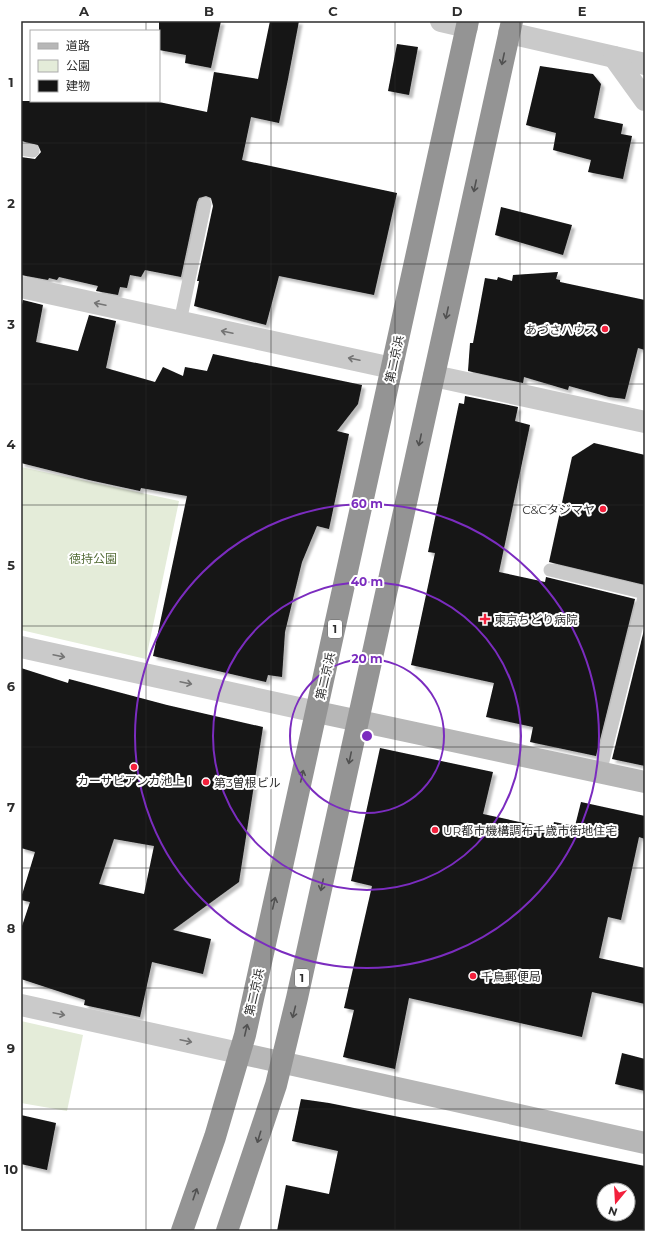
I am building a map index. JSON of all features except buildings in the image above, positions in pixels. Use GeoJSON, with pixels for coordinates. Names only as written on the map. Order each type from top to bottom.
{"type":"FeatureCollection","features":[{"type":"Feature","properties":{"kind":"highway","name":"第二京浜"},"geometry":{"type":"LineString","coordinates":[[182,1231],[215,1137],[239,1053],[317,712],[468,24]]}},
{"type":"Feature","properties":{"kind":"highway","name":"1"},"geometry":{"type":"LineString","coordinates":[[227,1231],[247,1175],[281,1062],[298,998],[510,27]]}},
{"type":"Feature","properties":{"kind":"street"},"geometry":{"type":"LineString","coordinates":[[441,21],[468,24]]}},
{"type":"Feature","properties":{"kind":"street"},"geometry":{"type":"LineString","coordinates":[[510,27],[614,57],[645,64]]}},
{"type":"Feature","properties":{"kind":"street"},"geometry":{"type":"LineString","coordinates":[[614,57],[645,100]]}},
{"type":"Feature","properties":{"kind":"street"},"geometry":{"type":"LineString","coordinates":[[21,287],[392,368]]}},
{"type":"Feature","properties":{"kind":"street"},"geometry":{"type":"LineString","coordinates":[[434,376],[645,422]]}},
{"type":"Feature","properties":{"kind":"street"},"geometry":{"type":"LineString","coordinates":[[21,647],[645,782]]}},
{"type":"Feature","properties":{"kind":"street"},"geometry":{"type":"LineString","coordinates":[[21,1005],[645,1143]]}},
{"type":"Feature","properties":{"kind":"lane"},"geometry":{"type":"LineString","coordinates":[[180,322],[205,204]]}},
{"type":"Feature","properties":{"kind":"lane"},"geometry":{"type":"LineString","coordinates":[[550,570],[645,593],[600,773]]}},
{"type":"Feature","properties":{"kind":"green space","name":"徳持公園"},"geometry":{"type":"Polygon","coordinates":[[[21,467],[179,501],[146,659],[21,630],[21,467]]]}},
{"type":"Feature","properties":{"kind":"green space"},"geometry":{"type":"Polygon","coordinates":[[[21,1021],[83,1035],[67,1111],[21,1103],[21,1021]]]}},
{"type":"Feature","properties":{"kind":"place","name":"あづさハウス"},"geometry":{"type":"Point","coordinates":[605,329]}},
{"type":"Feature","properties":{"kind":"place","name":"C&Cタジマヤ"},"geometry":{"type":"Point","coordinates":[603,509]}},
{"type":"Feature","properties":{"kind":"place","name":"東京ちどり病院"},"geometry":{"type":"Point","coordinates":[485,619]}},
{"type":"Feature","properties":{"kind":"place","name":"カーサビアンカ池上 I"},"geometry":{"type":"Point","coordinates":[134,767]}},
{"type":"Feature","properties":{"kind":"place","name":"第3曽根ビル"},"geometry":{"type":"Point","coordinates":[206,782]}},
{"type":"Feature","properties":{"kind":"place","name":"UR都市機構調布千歳市街地住宅"},"geometry":{"type":"Point","coordinates":[435,830]}},
{"type":"Feature","properties":{"kind":"place","name":"千鳥郵便局"},"geometry":{"type":"Point","coordinates":[473,976]}}]}
